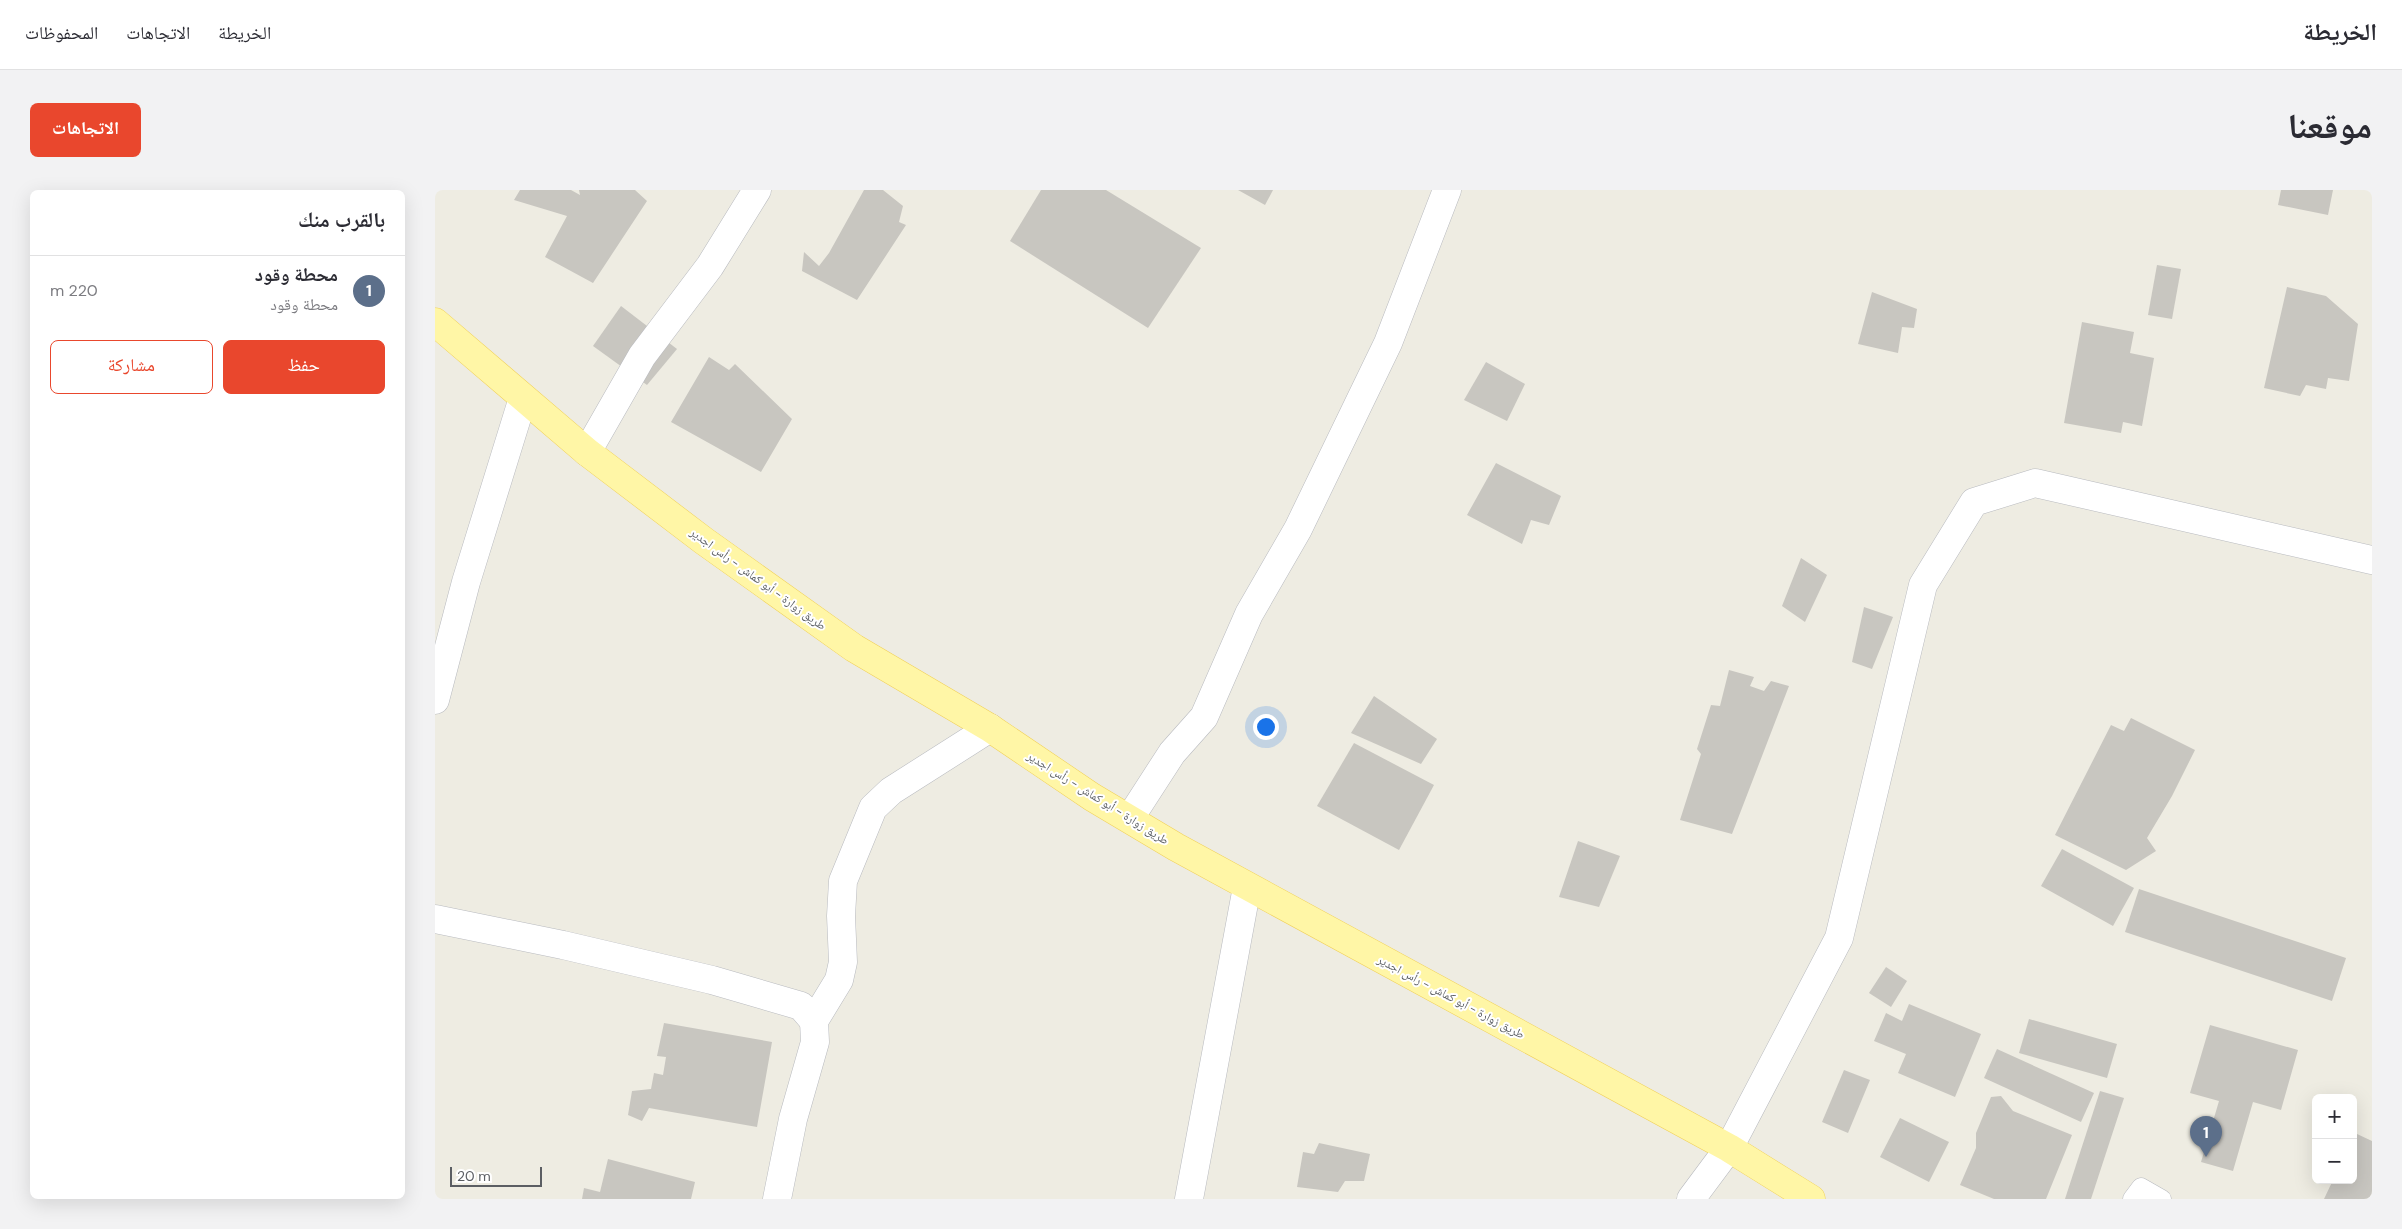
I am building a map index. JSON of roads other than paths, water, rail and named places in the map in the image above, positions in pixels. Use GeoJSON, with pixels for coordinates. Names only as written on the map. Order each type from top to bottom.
{"type":"FeatureCollection","features":[{"type":"Feature","properties":{"kind":"main road","name":"طريق زوارة - أبو كماش - رأس اجدير"},"geometry":{"type":"LineString","coordinates":[[435,322],[587,452],[705,541],[854,648],[990,728],[1092,797],[1247,887],[1729,1148],[1811,1199]]}},
{"type":"Feature","properties":{"kind":"street"},"geometry":{"type":"LineString","coordinates":[[587,452],[642,356],[710,266],[757,190]]}},
{"type":"Feature","properties":{"kind":"street"},"geometry":{"type":"LineString","coordinates":[[1130,818],[1172,753],[1204,717],[1249,614],[1298,529],[1388,343],[1447,190]]}},
{"type":"Feature","properties":{"kind":"street"},"geometry":{"type":"LineString","coordinates":[[435,700],[466,582],[523,398]]}},
{"type":"Feature","properties":{"kind":"street"},"geometry":{"type":"LineString","coordinates":[[1691,1199],[1729,1148],[1839,938],[1923,585],[1974,502],[2035,483],[2372,560]]}},
{"type":"Feature","properties":{"kind":"street"},"geometry":{"type":"LineString","coordinates":[[777,1199],[793,1119],[815,1042],[814,1020],[839,980],[843,962],[841,916],[843,881],[873,808],[891,791],[990,728]]}},
{"type":"Feature","properties":{"kind":"street"},"geometry":{"type":"LineString","coordinates":[[1189,1199],[1247,887]]}},
{"type":"Feature","properties":{"kind":"street"},"geometry":{"type":"LineString","coordinates":[[435,919],[563,945],[712,980],[801,1006],[814,1020]]}},
{"type":"Feature","properties":{"kind":"lane"},"geometry":{"type":"LineString","coordinates":[[2132,1199],[2141,1187],[2162,1199]]}},
{"type":"Feature","properties":{"kind":"place","name":"محطة وقود"},"geometry":{"type":"Point","coordinates":[2206,1157]}}]}
